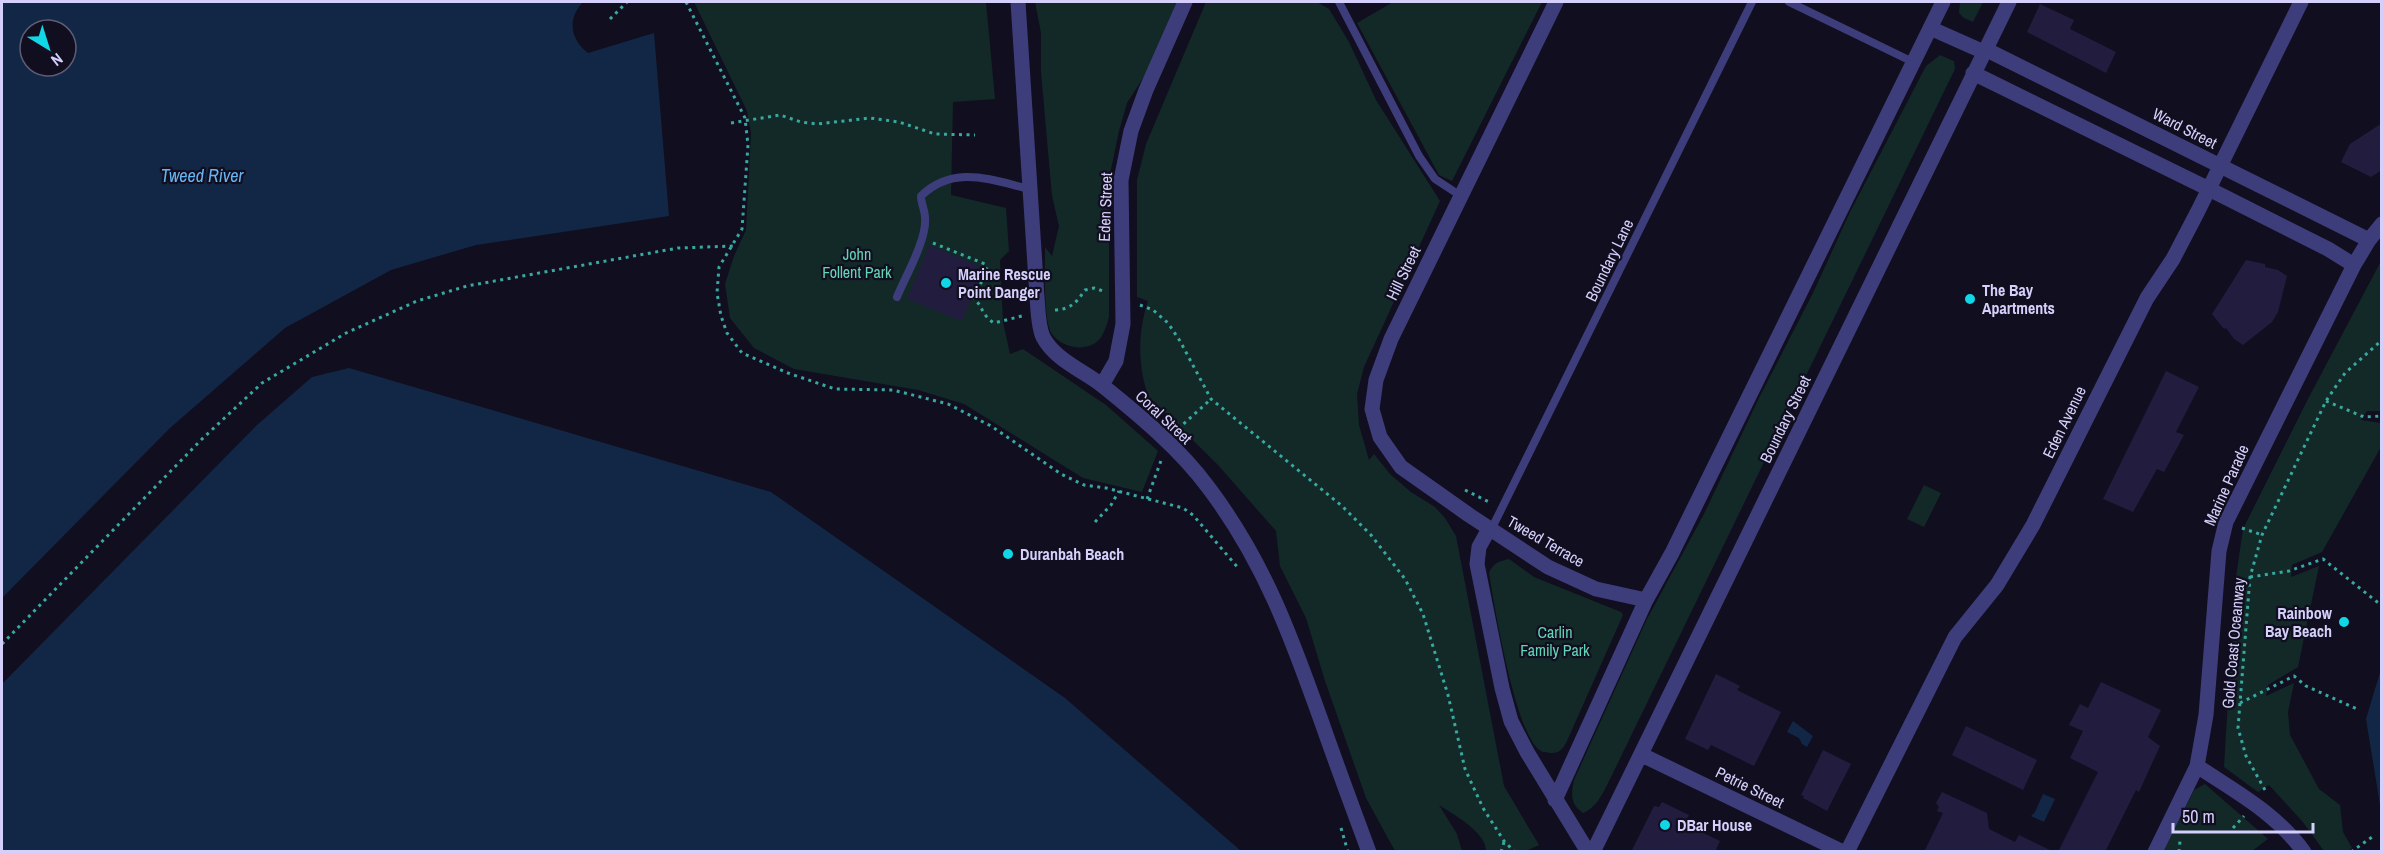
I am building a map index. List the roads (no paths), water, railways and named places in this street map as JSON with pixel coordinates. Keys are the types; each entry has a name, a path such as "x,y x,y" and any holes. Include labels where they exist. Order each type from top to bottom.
{"street":[{"name":"Coral Street","path":"1018,2 1030,189 1044,311 1042,336 1050,347 1067,362 1102,385 1168,443 1206,485 1238,530 1272,591 1298,655 1369,852"},
{"name":"Eden Street","path":"1102,385 1116,361 1123,324 1122,180 1131,131 1146,90 1185,2"},
{"name":"Hill Street","path":"1490,530 1401,467 1380,437 1372,409 1376,380 1391,339 1556,2"},
{"path":"1555,800 1646,600 1672,554 1943,2"},
{"name":"Boundary Street","path":"1593,852 2008,2"},
{"name":"Eden Avenue","path":"1845,852 1955,637 1997,585 2033,525 2147,298 2173,259 2209,189 2301,2"},
{"name":"Ward Street","path":"1930,27 1985,50 2186,153 2220,166 2248,184 2369,240"},
{"path":"1973,73 2209,189 2355,265"},
{"name":"Marine Parade","path":"2155,852 2197,766 2206,716 2219,551 2226,522 2355,265 2369,240 2382,224"},
{"name":"Tweed Terrace","path":"1588,852 1517,735 1505,702 1477,564 1479,547 1490,530 1563,575 1610,593 1646,600"},
{"name":"Petrie Street","path":"1642,755 1845,852"},
{"path":"2197,766 2257,804 2281,824 2304,852"}],"lane":[{"path":"1339,2 1419,156 1435,179 1461,196"},
{"name":"Boundary Lane","path":"1490,530 1503,508 1752,2"},
{"path":"1789,2 1913,62"},
{"path":"897,297 921,239 925,217 921,206 921,196 932,185 951,177 976,176 1030,189"}],"water":[{"name":"Tweed River","path":"2,2 583,2 574,15 573,29 577,42 588,53 654,33 669,216 476,245 391,270 285,328 170,428 2,598"},
{"path":"349,368 771,492 1065,698 1241,851 2,851 2,684 257,425 312,377"},
{"path":"2381,669 2381,811 2366,719"},
{"path":"1793,721 1813,736 1807,747 1799,738 1787,732"},
{"path":"2043,794 2055,799 2044,822 2031,816"}],"place":[{"name":"Marine Rescue Point Danger","path":"946,283"},
{"name":"The Bay Apartments","path":"1970,299"},
{"name":"Duranbah Beach","path":"1008,554"},
{"name":"Rainbow Bay Beach","path":"2344,622"},
{"name":"DBar House","path":"1665,825"}],"park label":[{"name":"John Follent Park","path":"857,263"},
{"name":"Carlin Family Park","path":"1555,641"}]}
